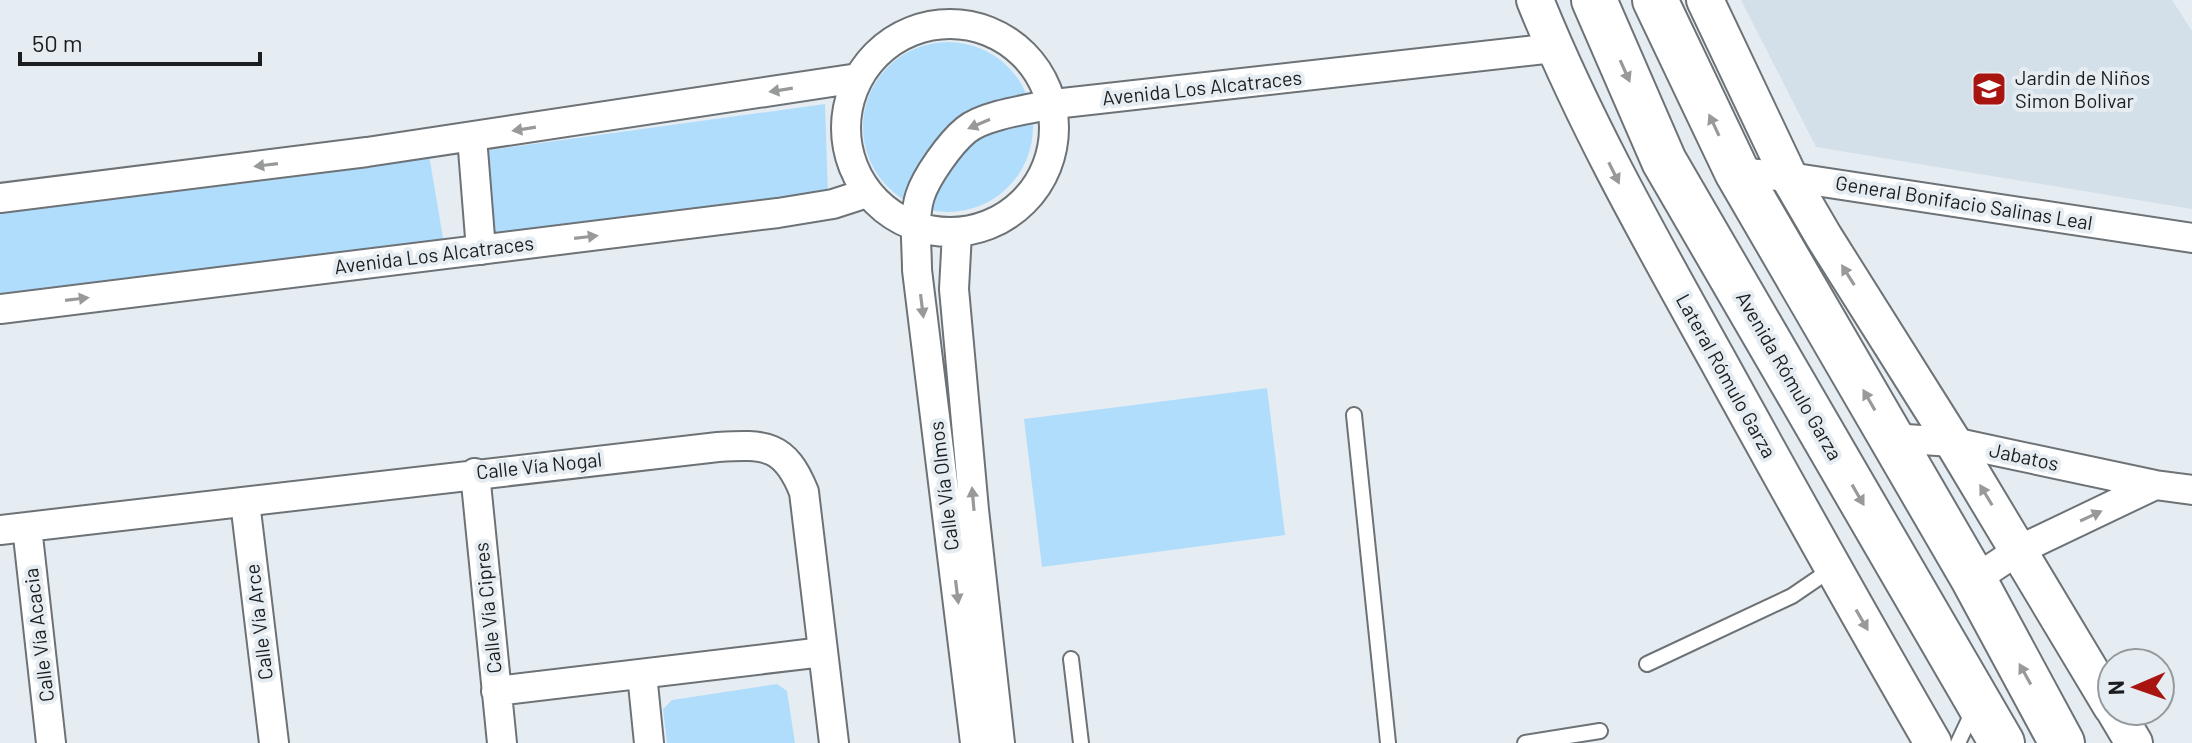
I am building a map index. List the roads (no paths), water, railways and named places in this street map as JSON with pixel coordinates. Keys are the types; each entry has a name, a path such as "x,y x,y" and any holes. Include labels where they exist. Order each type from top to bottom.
{"main road":[{"name":"Avenida Rómulo Garza","path":"1594,0 1664,161 2002,743"},
{"path":"1655,0 1737,172 1974,580 2062,743"}],"street":[{"name":"Lateral Rómulo Garza","path":"1535,0 1554,48 1618,182 1933,743"},
{"path":"1705,0 1789,177 2096,680"},
{"path":"942,23 968,25 993,32 1016,46 1033,65 1054,104 1054,142 1046,170 1031,194 1010,214 985,227 957,233 916,229 873,200 855,172 847,149 845,125 848,100 858,78 873,56 893,40 916,28 942,23"},
{"name":"Avenida Los Alcatraces","path":"916,229 920,196 939,162 967,129 1002,115 1054,104 1554,48"},
{"path":"0,198 472,137 858,78"},
{"path":"472,137 481,250"},
{"name":"General Bonifacio Salinas Leal","path":"1737,172 1789,177 2192,238"},
{"name":"Avenida Los Alcatraces","path":"0,309 778,213 833,204 867,193"},
{"name":"Calle Vía Olmos","path":"916,229 917,270 975,743"},
{"name":"Calle Vía Olmos","path":"957,233 954,289 1000,743"},
{"name":"Jabatos","path":"1890,438 1953,442 2192,490"},
{"name":"Calle Vía Nogal","path":"13,529 718,447 754,445 772,448 790,463 804,492 834,743"},
{"name":"Calle Vía Cipres","path":"475,473 502,743"},
{"path":"1974,580 2019,550 2155,485"},
{"name":"Calle Vía Arce","path":"245,502 274,743"},
{"name":"Calle Vía Acacia","path":"13,529 51,743"},
{"path":"496,691 823,652"},
{"path":"642,674 649,743"}],"lane":[{"path":"1354,415 1388,743"},
{"path":"1647,664 1792,596 1833,568"},
{"path":"1071,659 1081,743"},
{"path":"1958,743 1977,702"},
{"path":"1525,743 1600,731"}],"place":[{"name":"Jardin de Niños Simon Bolivar","path":"1989,89"}]}
